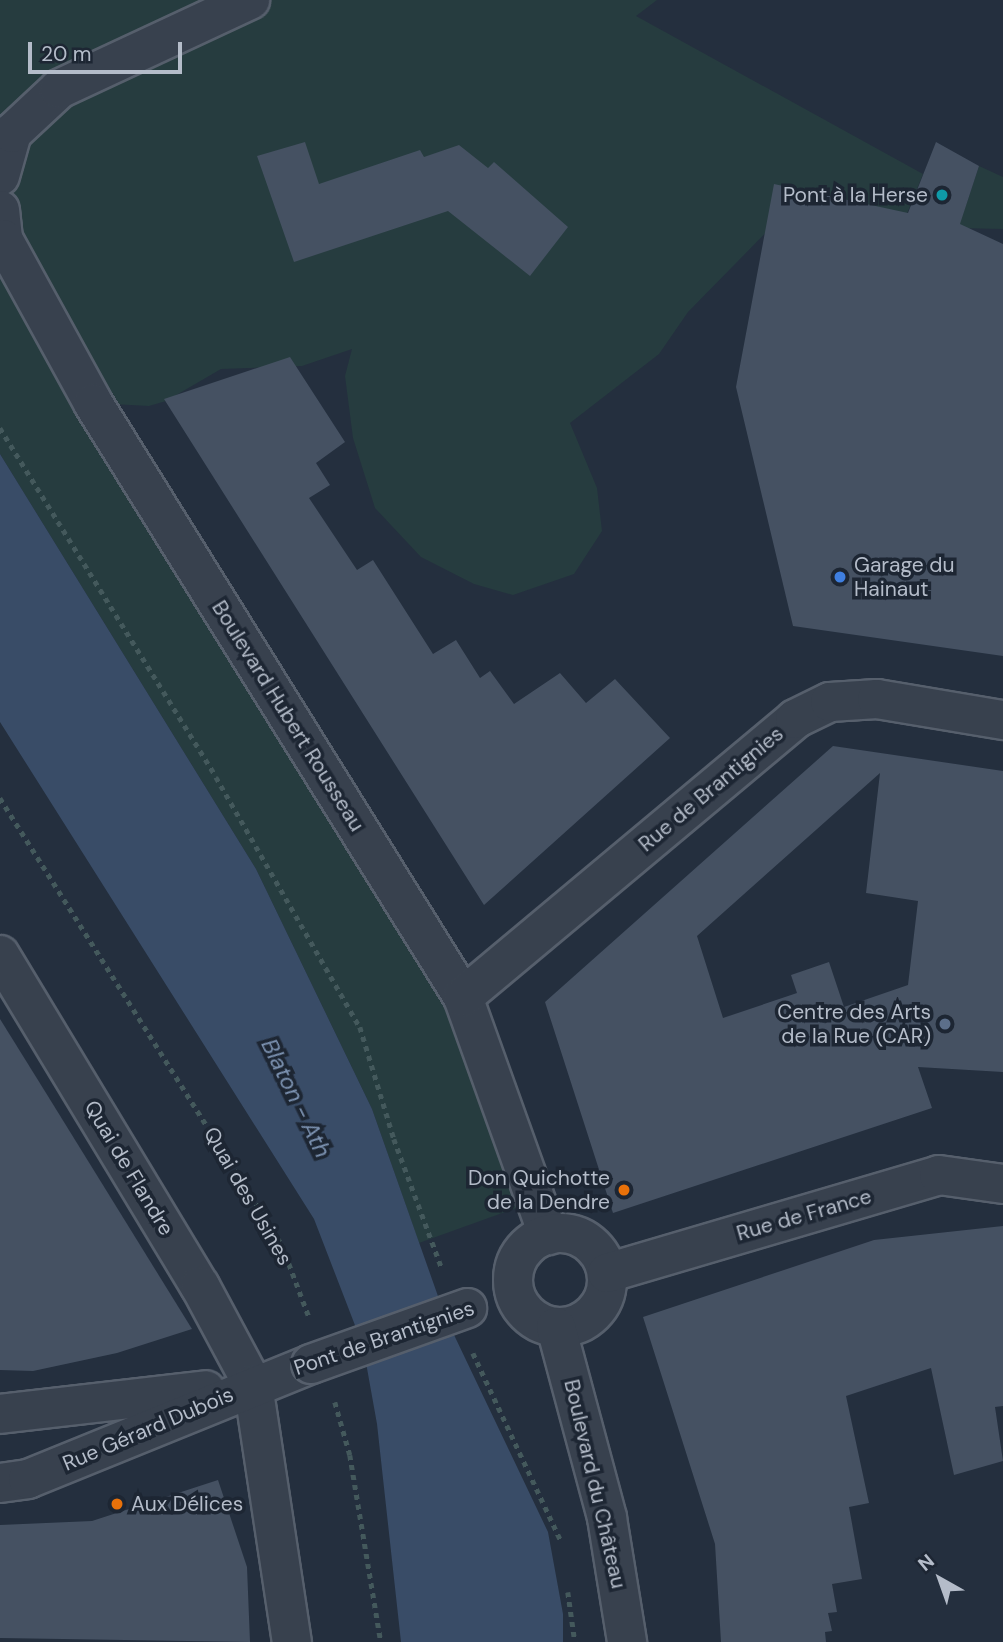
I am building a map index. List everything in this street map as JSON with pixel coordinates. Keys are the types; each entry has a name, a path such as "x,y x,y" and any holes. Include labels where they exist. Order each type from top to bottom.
{"street":[{"path":"0,176 12,134 59,89 250,0"},
{"name":"Boulevard Hubert Rousseau","path":"0,210 3,239 93,403 463,997 548,1235"},
{"name":"Rue de Brantignies","path":"463,997 795,719 830,702 877,699 1003,720"},
{"name":"Quai de Flandre","path":"0,955 200,1286 253,1385"},
{"name":"Rue de France","path":"607,1273 939,1175 1003,1184"},
{"path":"548,1235 579,1237 602,1258 607,1273 603,1300 595,1312 571,1326 556,1327 532,1318 515,1293 515,1267 522,1253 548,1235"},
{"name":"Pont de Brantignies","path":"253,1385 321,1376 457,1295 515,1293"},
{"name":"Boulevard du Château","path":"556,1327 607,1518 627,1642"},
{"path":"253,1385 292,1642"},
{"name":"Rue Gérard Dubois","path":"0,1414 253,1385"},
{"name":"Rue Gérard Dubois","path":"0,1483 29,1479 253,1385"}],"path":[{"path":"0,428 216,777 359,1027 394,1139 457,1295"},
{"name":"Quai des Usines","path":"0,798 282,1245 312,1325"},
{"path":"471,1346 563,1554"},
{"path":"321,1376 350,1455 381,1642"},
{"path":"567,1579 575,1642"}],"green space":[{"path":"0,0 657,0 636,16 923,174 906,216 789,209 688,312 659,354 570,423 597,488 602,531 574,574 513,595 474,584 421,557 375,508 353,438 345,376 352,349 302,366 221,369 166,401 149,406 94,403 463,997 536,1201 419,1243 372,1109 256,869 0,454"},
{"path":"979,166 1003,177 1003,229 958,228"}],"water":[{"name":"Blaton - Ath","path":"0,454 256,869 372,1109 445,1316 548,1532 563,1614 563,1642 401,1642 377,1424 363,1346 314,1219 0,722"}],"building":[{"path":"305,142 319,184 420,150 424,157 459,145 488,168 494,162 568,227 530,276 448,211 294,262 257,156"},
{"path":"936,142 979,166 960,224 1003,244 1003,656 793,626 736,387 774,184 908,213"},
{"path":"290,357 345,442 316,463 330,485 309,498 357,570 373,560 433,654 456,640 480,678 490,671 514,704 560,673 586,703 615,679 670,738 484,905 164,399"},
{"path":"833,746 1003,771 1003,1072 918,1067 932,1108 613,1213 545,1002","holes":["880,773 866,893 918,901 908,985 844,1007 829,962 791,975 797,993 723,1018 697,936"]},
{"path":"0,1019 192,1329 117,1353 33,1371 0,1370"},
{"path":"1003,1226 1003,1406 995,1407 1003,1461 954,1475 931,1368 846,1396 869,1503 849,1507 862,1579 832,1584 837,1612 828,1613 832,1631 825,1632 826,1642 721,1642 715,1544 643,1317 874,1240"},
{"path":"218,1480 247,1567 250,1642 0,1638 0,1525 92,1521"}],"place":[{"name":"Pont à la Herse","path":"942,195"},
{"name":"Garage du Hainaut","path":"840,577"},
{"name":"Centre des Arts de la Rue (CAR)","path":"945,1024"},
{"name":"Don Quichotte de la Dendre","path":"624,1190"},
{"name":"Aux Délices","path":"117,1504"}]}
